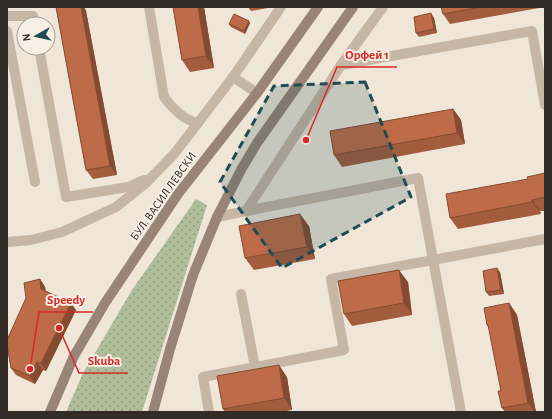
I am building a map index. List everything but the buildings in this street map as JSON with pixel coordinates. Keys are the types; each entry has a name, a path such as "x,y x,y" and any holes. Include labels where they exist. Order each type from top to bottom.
{"main road":[{"name":"БУЛ. ВАСИЛ ЛЕВСКИ","path":"50,412 74,356 105,303 178,194 257,92 318,7"},
{"path":"153,412 170,349 193,275 217,217 242,168 257,143 353,7"}],"street":[{"path":"149,7 164,97 180,114 191,122 198,123"},
{"path":"7,242 31,240 62,232 116,207 146,183 174,154 198,123 233,77 281,7"},
{"path":"246,211 341,65 382,7"},
{"path":"7,31 35,182"},
{"path":"341,65 532,31 545,105"},
{"path":"40,56 66,197 128,187 151,177"},
{"path":"233,77 257,92"},
{"path":"217,217 418,178 461,412"},
{"path":"208,412 203,377 344,350 332,279 545,239"},
{"path":"241,294 255,366"}],"highlighted area":[{"path":"365,82 411,197 282,268 220,182 274,86"}],"green space":[{"path":"196,199 207,205 142,412 66,412 83,373 132,290"}],"place":[{"name":"Орфей 1","path":"306,140"},
{"name":"Skuba","path":"59,328"},
{"name":"Speedy","path":"30,369"}]}
